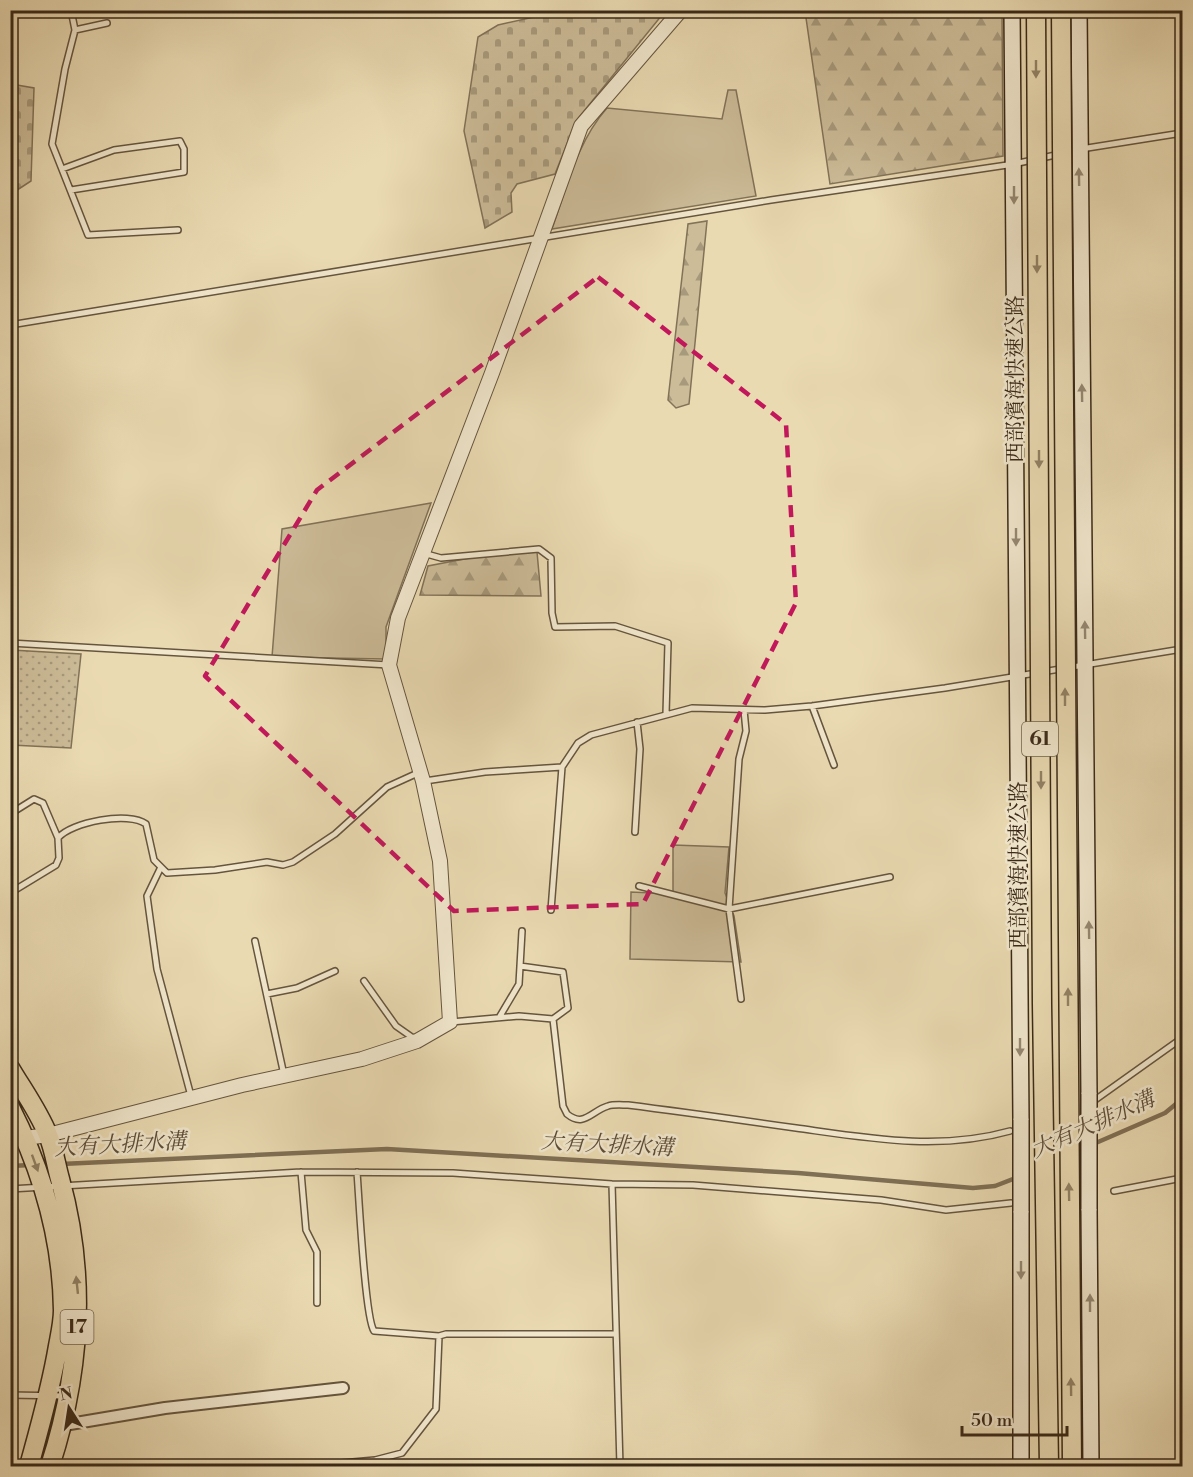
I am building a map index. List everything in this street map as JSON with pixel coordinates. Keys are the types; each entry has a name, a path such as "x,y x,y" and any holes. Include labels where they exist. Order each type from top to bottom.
{"main road":[{"path":"1012,10 1017,675 1015,1125 1021,1467"},
{"name":"西部濱海快速公路","path":"1036,10 1042,992 1049,1467"},
{"name":"61","path":"1060,10 1072,1467"},
{"path":"1080,10 1079,149 1092,1097 1089,1209 1091,1467"},
{"name":"17","path":"10,1068 48,1135 54,1229 63,1311 49,1396 28,1467"},
{"name":"17","path":"10,1107 18,1139 53,1187 70,1218 79,1299 76,1350 64,1425 50,1467"}],"street":[{"path":"18,1139 48,1135 192,1098 362,1059 417,1041 450,1022 440,861 422,776 389,665 398,618 421,553 492,373 581,126 681,10"},
{"path":"64,1425 165,1408 343,1388"}],"lane":[{"path":"71,10 75,30 65,69 52,144 88,235 178,230"},
{"path":"75,30 107,23"},
{"path":"10,325 771,200 1014,164 1079,149 1182,133"},
{"path":"62,169 114,150 180,141 184,149 184,172 70,190"},
{"path":"421,553 441,558 539,549 551,558 552,613 555,627 615,626 668,643 666,714"},
{"path":"10,643 389,665"},
{"path":"552,910 562,767 578,743 591,735 692,708 744,710 812,705 945,688 1182,649"},
{"path":"812,705 834,765"},
{"path":"741,999 729,909 739,759 746,731 744,710"},
{"path":"635,832 640,749 637,722"},
{"path":"58,838 68,829 122,817 140,819 150,832 154,860 167,873 214,870 267,862 283,865 293,862 335,834 387,787 422,776 562,767"},
{"path":"10,814 34,799 43,803 58,838 59,858 56,865 10,893"},
{"path":"160,868 147,896 156,969 192,1098"},
{"path":"639,886 729,909 890,878"},
{"path":"500,1016 519,984 522,932"},
{"path":"255,941 284,1076"},
{"path":"450,1022 500,1016 553,1020 568,1008 563,972 520,966"},
{"path":"267,994 297,988 335,971"},
{"path":"364,981 396,1026 417,1041"},
{"path":"553,1020 563,1106 567,1114 579,1120 587,1119 607,1106 628,1105 884,1140 935,1142 986,1137 1015,1125"},
{"path":"1092,1097 1182,1038"},
{"path":"10,1189 167,1178 301,1172 453,1173 612,1184 705,1186 881,1200 946,1210 1016,1207"},
{"path":"301,1172 306,1230 316,1252 317,1304"},
{"path":"357,1172 371,1326 374,1331 384,1334 438,1336 446,1334 616,1334"},
{"path":"1113,1191 1182,1178"},
{"path":"612,1184 620,1467"},
{"path":"308,1467 320,1463 375,1460 402,1453 436,1409 438,1336"},
{"path":"10,1395 68,1396"}],"highlighted area":[{"path":"598,277 786,424 796,603 643,904 454,911 205,676 317,490"}],"green space":[{"path":"805,11 1002,11 1003,156 830,184"},
{"path":"552,13 662,15 576,121 555,174 517,184 511,193 512,212 485,228 464,131 478,37 498,25"},
{"path":"11,84 34,88 31,181 11,194"},
{"path":"728,90 736,90 756,196 552,229 580,150 607,108 722,119"},
{"path":"707,221 689,404 676,408 668,400 688,224"},
{"path":"431,503 386,627 386,659 272,657 282,529"},
{"path":"516,549 537,552 541,596 420,595 428,566"},
{"path":"11,650 81,654 71,748 11,745"},
{"path":"673,845 729,847 725,893 734,916 741,962 630,959 631,892 673,894"}],"waterway":[{"name":"大有大排水溝","path":"1075,1152 1165,1113 1182,1099"},
{"name":"大有大排水溝","path":"61,1164 387,1149 798,1173 973,1188 995,1186 1018,1177"},
{"name":"大有大排水溝","path":"10,1166 31,1165"}]}
